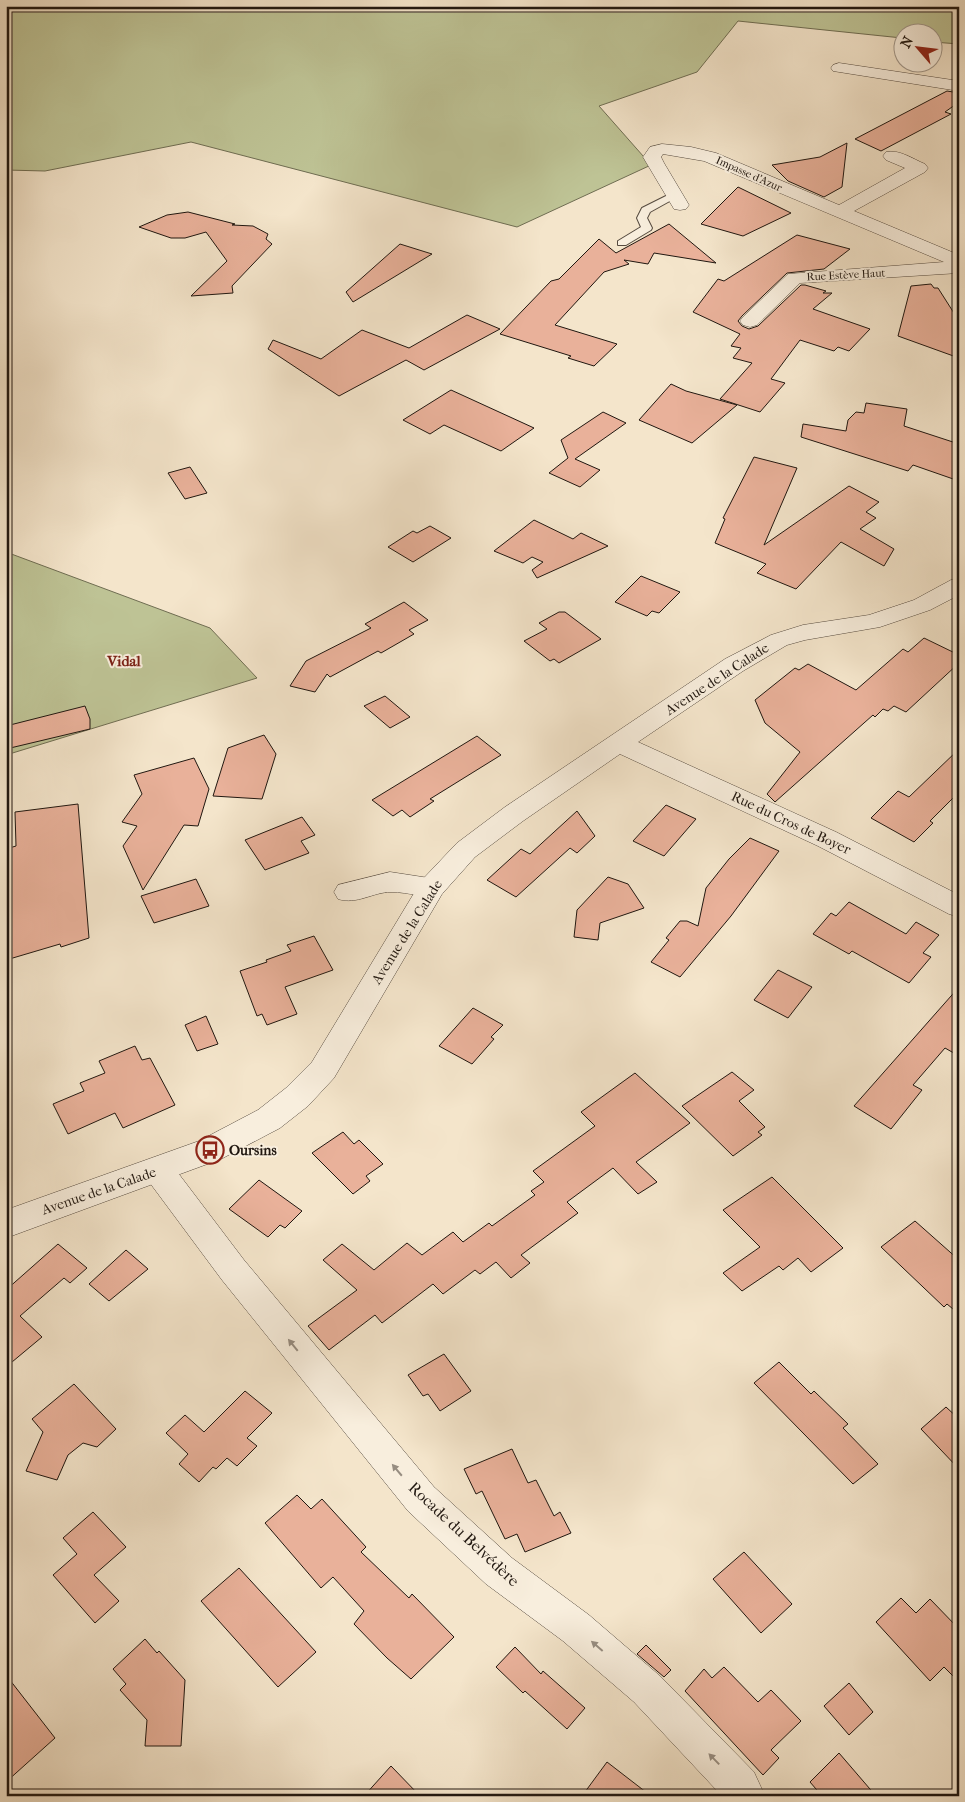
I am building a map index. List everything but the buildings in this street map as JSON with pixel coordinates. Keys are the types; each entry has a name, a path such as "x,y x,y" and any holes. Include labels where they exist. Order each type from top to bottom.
{"street":[{"path":"839,68 959,86"},
{"name":"Impasse d'Azur","path":"677,200 652,157 656,151 662,149 691,152 736,166 786,190 841,211 959,262"},
{"path":"841,211 919,168 892,156"},
{"name":"Rue Estève Haut","path":"750,321 795,278 959,267"},
{"name":"Avenue de la Calade","path":"6,1224 210,1150 241,1136 269,1119 297,1098 323,1070 432,887 466,850 514,814 734,665 763,648 803,633 872,622 922,605 959,585"},
{"name":"Rue du Cros de Boyer","path":"621,742 629,748 827,839 959,907"},
{"path":"348,892 390,882 432,887"},
{"name":"Rocade du Belvédère","path":"158,1170 233,1270 421,1499 499,1571 576,1628 647,1689 740,1786 745,1796"}],"lane":[{"path":"622,243 647,228 642,218 646,210 677,200"}],"green space":[{"path":"6,6 959,6 959,44 942,43 942,22 892,22 892,37 738,21 697,72 599,106 651,165 517,227 191,142 45,171 6,170"},
{"path":"6,552 210,628 257,678 6,755"}],"place":[{"name":"Oursins","path":"210,1150"}],"district":[{"name":"Vidal","path":"124,661"}]}
